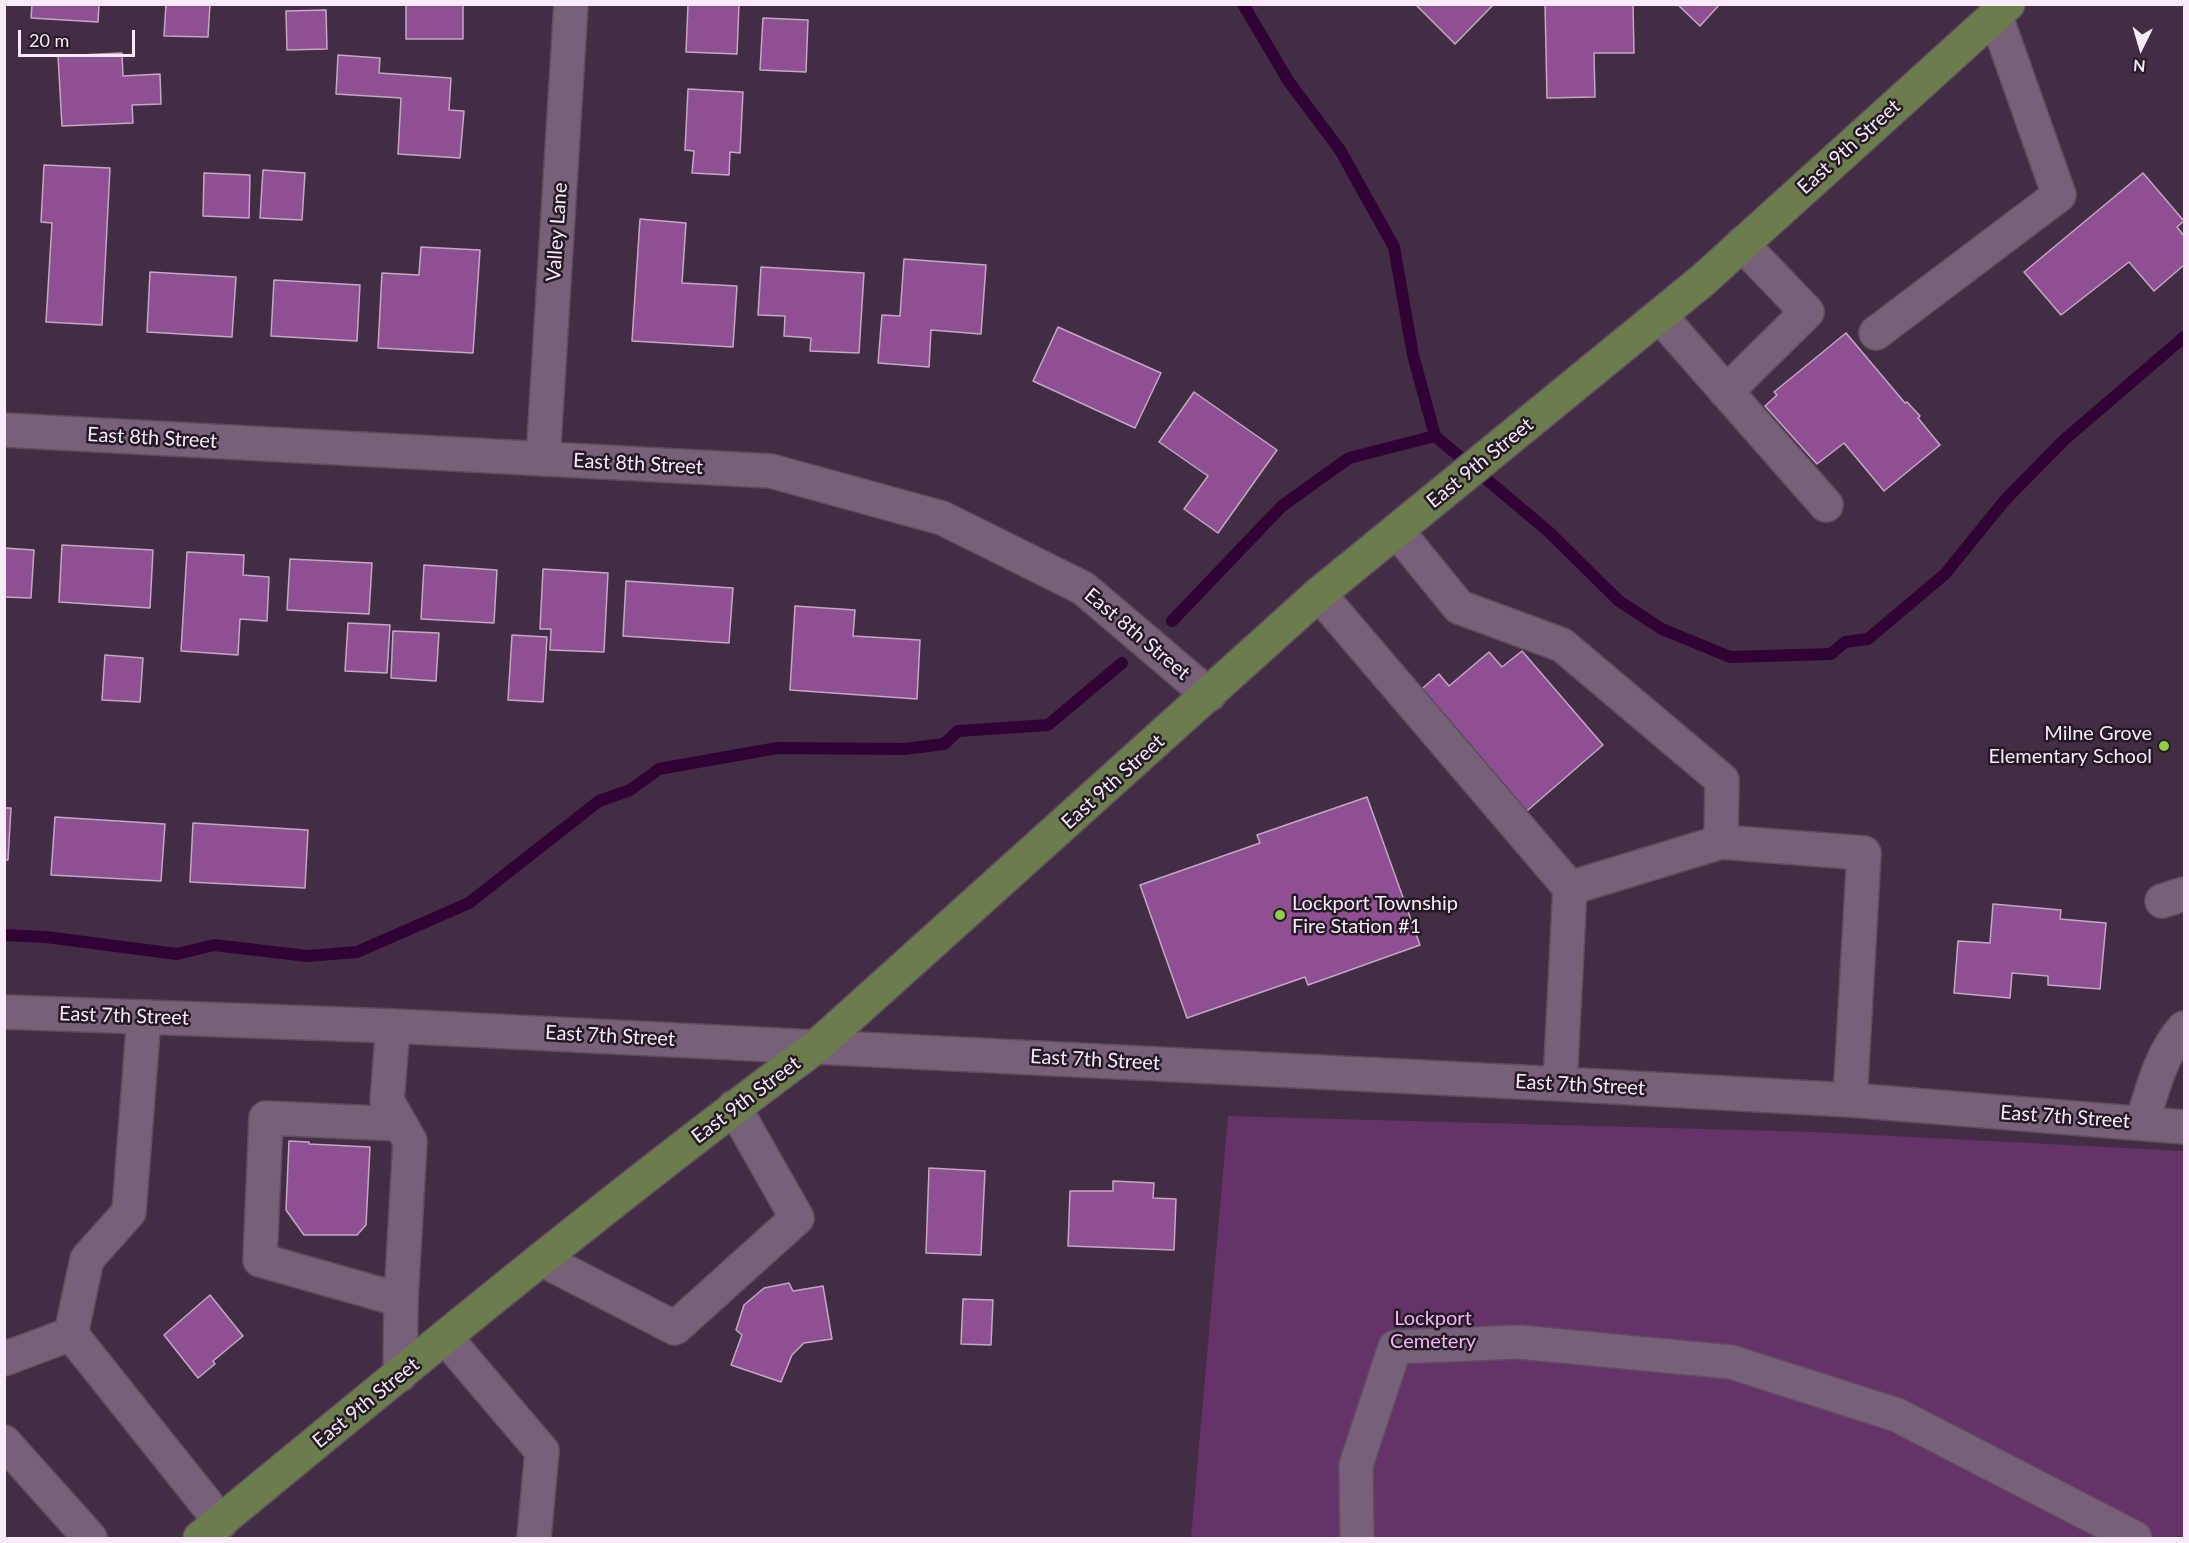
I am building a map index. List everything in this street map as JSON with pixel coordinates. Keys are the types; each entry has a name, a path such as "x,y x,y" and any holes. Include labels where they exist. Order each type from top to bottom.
{"main road":[{"name":"East 9th Street","path":"211,1530 541,1259 734,1107 817,1046 1319,594 1660,316 2002,9"}],"street":[{"name":"Valley Lane","path":"543,459 571,4"},
{"path":"1876,333 2059,195 2002,9"},
{"path":"1726,392 1808,312 1742,244"},
{"path":"1660,316 1826,505"},
{"name":"East 8th Street","path":"4,430 771,471 942,518 1083,588 1209,695"},
{"path":"1397,531 1459,607 1562,645 1722,780 1721,842"},
{"path":"1319,594 1570,888 1560,1084"},
{"path":"1570,888 1721,842 1864,852 1850,1100"},
{"name":"East 7th Street","path":"4,1012 393,1026 1560,1084 1850,1100 2184,1126"},
{"path":"144,1017 129,1212 87,1259 71,1334 211,1530"},
{"path":"393,1026 387,1101 410,1141 401,1300 400,1375"},
{"path":"2142,1123 2157,1076 2176,1036 2184,1028"},
{"path":"541,1259 675,1328 797,1218 734,1107"},
{"path":"400,1124 266,1118 260,1260 401,1300"},
{"path":"4,1359 71,1334"},
{"path":"445,1337 542,1451 534,1539"},
{"path":"1357,1539 1356,1464 1395,1347 1519,1342 1731,1362 1897,1416 2135,1539"},
{"path":"4,1442 90,1539"}],"green space":[{"name":"Lockport Cemetery","path":"1228,1116 1814,1132 2184,1151 2184,1538 1191,1538"}],"building":[{"path":"32,4 99,4 98,22 31,18"},
{"path":"166,4 210,4 208,37 164,36"},
{"path":"406,4 463,4 463,39 406,39"},
{"path":"688,4 739,4 737,54 686,52"},
{"path":"1415,4 1494,4 1455,44"},
{"path":"1545,4 1633,4 1634,53 1594,53 1595,97 1547,98"},
{"path":"1677,4 1720,4 1700,26"},
{"path":"326,10 327,49 287,50 286,11"},
{"path":"763,18 808,20 806,72 760,70"},
{"path":"122,53 123,76 160,74 161,104 132,105 133,123 62,126 58,56"},
{"path":"338,55 380,58 379,73 451,78 449,110 464,111 460,158 398,154 401,98 336,94"},
{"path":"688,89 743,92 740,153 730,152 729,175 692,173 694,151 685,150"},
{"path":"44,165 110,168 102,325 46,322 52,223 41,222"},
{"path":"263,170 305,173 302,220 260,218"},
{"path":"204,173 250,175 249,218 203,216"},
{"path":"2143,173 2184,221 2177,227 2184,236 2184,265 2154,291 2129,262 2061,315 2024,272"},
{"path":"640,219 686,223 682,283 737,286 733,347 632,341"},
{"path":"421,247 480,250 473,353 378,348 382,273 419,275"},
{"path":"904,259 986,265 981,334 931,330 929,367 878,363 882,315 900,316"},
{"path":"761,267 864,273 859,353 810,351 811,338 784,336 785,316 758,315"},
{"path":"150,272 236,277 232,337 147,332"},
{"path":"274,280 360,285 357,341 271,336"},
{"path":"1058,327 1161,373 1135,428 1033,381"},
{"path":"1846,333 1905,403 1907,402 1920,416 1918,418 1940,445 1884,491 1844,443 1817,464 1765,406 1777,395 1774,392"},
{"path":"1194,392 1277,450 1218,533 1184,509 1208,476 1159,442"},
{"path":"62,545 153,550 150,608 59,602"},
{"path":"4,548 34,550 31,598 4,597"},
{"path":"187,552 244,555 243,575 269,577 267,621 240,619 238,655 181,651"},
{"path":"290,559 372,563 369,614 287,610"},
{"path":"424,565 497,570 494,623 421,619"},
{"path":"543,569 608,573 604,652 550,650 551,629 540,629"},
{"path":"626,581 733,588 729,643 623,636"},
{"path":"795,606 855,610 853,636 920,640 917,699 790,690"},
{"path":"348,623 390,625 387,673 345,671"},
{"path":"393,631 439,633 436,681 391,678"},
{"path":"512,635 547,637 543,702 508,700"},
{"path":"1522,651 1603,745 1521,816 1416,694 1439,674 1449,686 1489,652 1502,667"},
{"path":"105,655 143,658 140,702 102,700"},
{"name":"Lockport Township Fire Station #1","path":"1367,797 1420,945 1308,985 1305,977 1187,1018 1140,885 1260,843 1257,835"},
{"path":"4,808 11,808 8,860 4,860"},
{"path":"55,817 165,824 161,881 51,875"},
{"path":"193,823 308,830 305,888 190,882"},
{"path":"1993,904 2061,910 2060,919 2106,923 2100,989 2048,985 2048,976 2012,973 2010,998 1954,993 1958,941 1990,943"},
{"path":"289,1141 370,1147 366,1225 357,1235 304,1235 286,1210"},
{"path":"929,1168 985,1171 981,1255 926,1253"},
{"path":"1113,1181 1154,1183 1153,1198 1176,1199 1174,1250 1068,1246 1070,1191 1113,1191"},
{"path":"789,1283 793,1291 823,1286 832,1339 804,1343 792,1355 781,1382 731,1365 742,1335 736,1330 744,1305 764,1288"},
{"path":"210,1295 243,1336 213,1361 215,1364 198,1378 164,1335"},
{"path":"963,1299 993,1300 991,1345 961,1344"}],"waterway":[{"path":"1243,4 1289,82 1340,150 1394,247 1413,355 1435,436 1549,532 1619,601 1662,629 1730,657 1831,654 1845,642 1868,639 1945,574 2005,500 2064,440 2184,337"},
{"path":"1172,621 1282,506 1349,458 1435,436"},
{"path":"4,935 46,937 177,954 214,945 307,956 357,952 469,903 599,801 630,790 659,769 777,748 904,749 944,744 958,731 1048,725 1122,663"}],"place":[{"name":"Milne Grove Elementary School","path":"2164,746"},
{"name":"Lockport Township Fire Station #1","path":"1280,915"}]}
